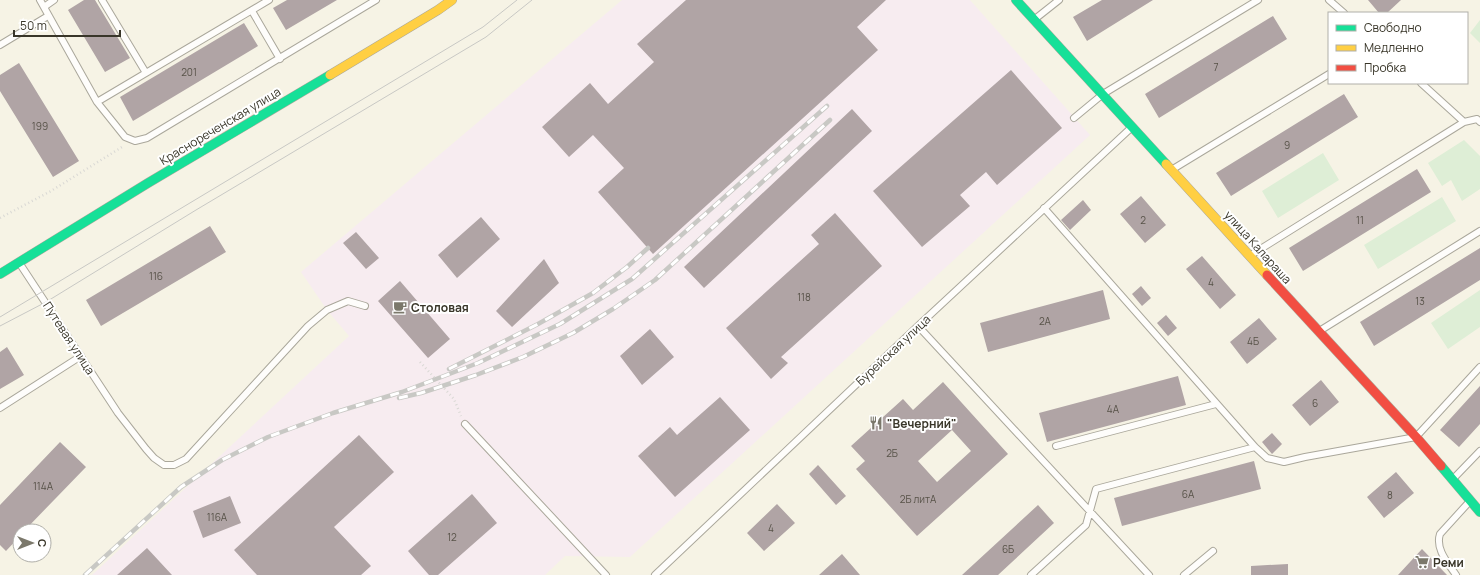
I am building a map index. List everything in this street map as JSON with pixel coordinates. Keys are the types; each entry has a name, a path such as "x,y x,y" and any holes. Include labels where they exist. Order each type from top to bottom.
{"street":[{"name":"Краснореченская улица","path":"0,274 148,183 438,10 452,0"},
{"name":"улица Калараша","path":"1016,0 1416,437 1480,512"}],"lane":[{"path":"40,0 97,102 125,136 135,141 147,138 376,0"},
{"path":"44,7 54,0"},
{"path":"102,0 146,72"},
{"path":"97,102 269,0"},
{"path":"1034,20 1059,0"},
{"path":"1074,118 1103,94 1258,0"},
{"path":"1329,0 1343,12"},
{"path":"252,11 280,59"},
{"path":"0,45 48,16"},
{"path":"1171,169 1328,75"},
{"path":"1422,84 1464,122"},
{"path":"1250,256 1464,122 1477,119 1480,122"},
{"name":"Бурейская улица","path":"655,575 918,326 1132,127"},
{"path":"1044,208 1216,404 1267,458 1284,462 1416,437 1480,367"},
{"path":"1319,331 1480,231"},
{"name":"Путевая улица","path":"19,263 118,413 154,458 164,465 174,465 186,459 308,326 327,310 348,301 365,306"},
{"path":"918,326 1149,575"},
{"path":"0,408 81,356"},
{"path":"1056,446 1216,404"},
{"path":"465,424 606,575"},
{"path":"1031,575 1086,525 1096,489 1255,447"},
{"path":"1452,481 1480,451"},
{"path":"1456,575 1441,552 1438,541 1440,534 1470,501"},
{"path":"1184,575 1213,551"}],"path":[{"path":"0,218 51,191 122,146"},
{"path":"420,362 454,399 465,424"}],"shaded area":[{"path":"622,0 970,0 1090,135 630,557 565,556 545,575 92,575 349,336 327,310 301,272"}],"green space":[{"path":"1480,20 1480,43 1470,33"},
{"path":"1464,140 1480,156 1480,189 1462,201 1451,180 1442,186 1428,163"},
{"path":"1323,153 1339,180 1278,218 1262,191"},
{"path":"1442,197 1456,221 1378,269 1364,245"},
{"path":"1480,290 1480,327 1448,349 1431,323"}],"building":[{"path":"84,0 95,0 130,58 105,72 68,10"},
{"path":"287,0 337,0 286,30 273,8"},
{"path":"686,0 886,0 857,27 878,50 653,254 598,192 624,168 593,135 569,157 542,127 590,83 608,104 654,62 637,44"},
{"path":"1102,0 1153,0 1087,41 1073,17"},
{"path":"1368,0 1401,0 1388,12 1378,12"},
{"path":"1273,16 1287,39 1159,118 1145,94"},
{"path":"244,23 258,46 133,121 120,97"},
{"path":"19,63 79,161 53,177 0,91 0,75"},
{"path":"1011,70 1062,128 997,185 986,172 960,195 970,206 922,247 873,191"},
{"path":"1344,94 1358,117 1231,196 1216,173"},
{"path":"852,109 872,131 704,288 684,267"},
{"path":"1417,169 1431,192 1303,271 1289,248"},
{"path":"1141,196 1166,225 1145,243 1120,214"},
{"path":"1083,200 1091,210 1070,230 1061,220"},
{"path":"835,213 882,266 781,357 788,363 771,379 726,328 819,244 811,235"},
{"path":"481,217 500,239 457,278 438,255"},
{"path":"210,226 226,252 101,326 86,300"},
{"path":"356,232 379,258 366,269 343,243"},
{"path":"1480,248 1480,280 1374,346 1360,322"},
{"path":"1202,256 1236,295 1220,309 1186,269"},
{"path":"544,259 559,283 512,327 496,311"},
{"path":"400,281 450,339 428,358 378,301"},
{"path":"1141,286 1151,298 1142,306 1132,294"},
{"path":"1103,290 1110,319 988,352 980,323"},
{"path":"1166,315 1177,328 1168,336 1157,323"},
{"path":"1259,318 1277,339 1247,364 1230,342"},
{"path":"650,329 674,357 642,385 620,356"},
{"path":"7,347 24,375 0,389 0,352"},
{"path":"1178,376 1186,405 1047,442 1039,413"},
{"path":"1321,380 1339,402 1310,426 1292,405"},
{"path":"943,382 1008,454 917,536 856,469 865,461 851,446 903,399 913,410","holes":["952,430 971,451 937,482 918,461"]},
{"path":"1480,386 1480,424 1459,447 1440,430"},
{"path":"720,397 750,430 675,497 638,456 670,427 677,435"},
{"path":"1272,433 1282,444 1272,454 1262,442"},
{"path":"359,435 394,472 334,527 371,566 361,575 257,575 234,550"},
{"path":"60,442 86,467 32,523 12,523 12,545 6,551 0,545 0,505"},
{"path":"1254,461 1261,489 1122,526 1114,498"},
{"path":"818,465 846,496 836,505 809,474"},
{"path":"1396,472 1414,493 1384,518 1367,497"},
{"path":"472,494 497,523 438,575 429,575 408,551"},
{"path":"230,496 241,523 203,538 193,511"},
{"path":"777,504 795,523 764,551 747,533"},
{"path":"1038,505 1054,523 998,575 962,575"},
{"path":"147,548 172,575 117,575"},
{"name":"Реми","path":"1422,549 1447,575 1398,575"},
{"path":"842,554 860,575 819,575"},
{"path":"1288,564 1288,575 1251,575 1251,566"}],"tram line":[{"path":"0,317 483,27 517,0"},
{"path":"0,326 46,302 196,210 486,37 532,0"}],"railway":[{"path":"85,575 181,487 222,460 268,437 333,413 402,392 478,363 560,324 632,279 827,106"},
{"path":"399,398 421,393 476,375 523,357 573,333 613,309 655,280 830,120"},
{"path":"449,369 538,324 593,293 627,267 648,248"}],"traffic: fast":[{"path":"1016,0 1166,164"},
{"path":"0,274 148,183 330,75"},
{"path":"1441,466 1480,512"}],"traffic: slow":[{"path":"330,75 452,0"},
{"path":"1166,164 1267,275"}],"traffic: jam":[{"path":"1267,275 1441,466"}],"place":[{"name":"Столовая","path":"400,307"},
{"name":"\"Вечерний\"","path":"876,423"},
{"name":"Реми","path":"1422,562"}]}
